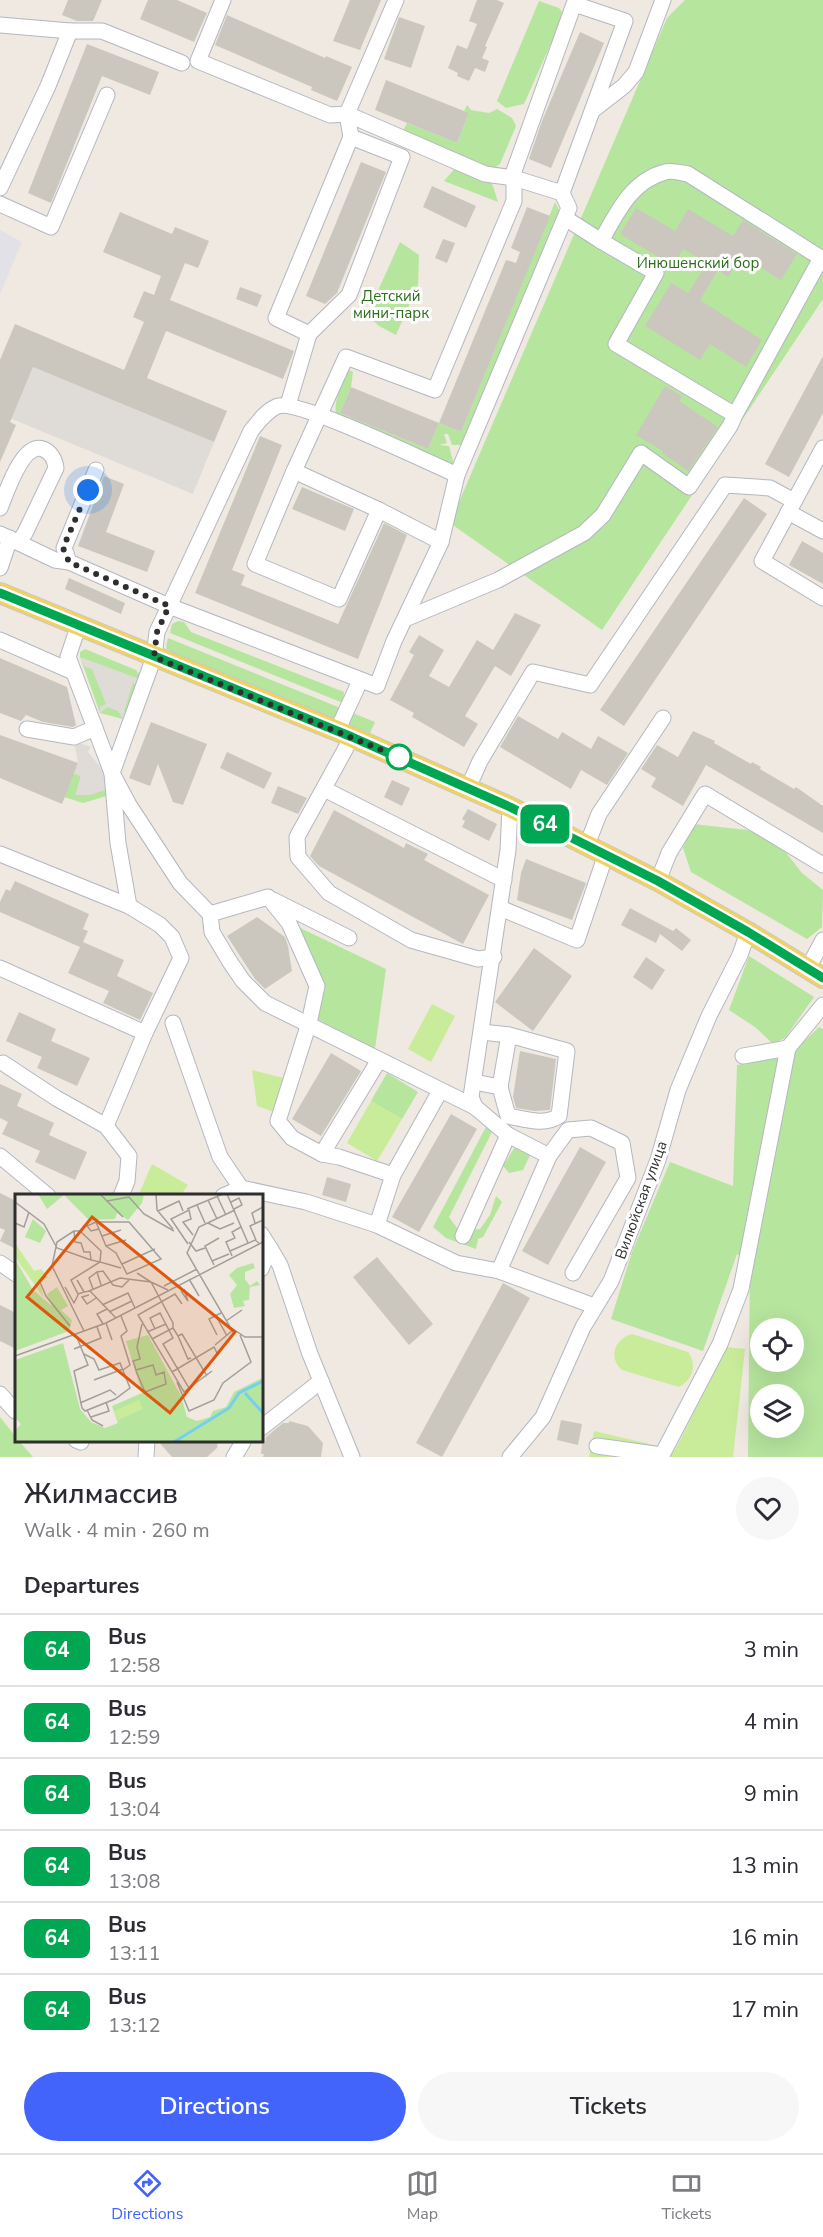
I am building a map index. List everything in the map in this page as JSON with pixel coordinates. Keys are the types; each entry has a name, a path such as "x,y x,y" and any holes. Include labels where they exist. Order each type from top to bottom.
{"main road":[{"path":"0,593 344,734 510,807 658,881 815,973"}],"street":[{"path":"223,0 198,61 330,115 347,114 484,174 514,177 562,193"},
{"path":"309,334 276,318 351,137 347,114 396,0"},
{"path":"593,110 624,86 636,72 663,0"},
{"path":"9,538 55,560 69,562 169,606 377,686 394,641 441,542 458,475 569,208 562,193 625,21 569,2 514,171 514,201 435,390 345,357 255,564 339,598 379,510"},
{"path":"0,25 70,31 102,31 182,63"},
{"path":"0,188 48,86 70,31"},
{"path":"0,204 51,227 107,96"},
{"path":"288,405 309,334 349,295 402,158 351,137"},
{"path":"405,619 498,580 584,533 603,515 641,453 689,487 735,415 821,258 688,174 666,171 636,188 626,197 601,241"},
{"path":"565,218 656,273 616,344 735,415"},
{"path":"129,906 118,843 112,773 154,657 157,632 251,431 264,416 278,406 288,405 319,415 458,475"},
{"path":"823,447 762,561 823,598"},
{"path":"0,508 26,453 42,448 55,461 56,468 25,533 9,538"},
{"path":"69,562 63,548 96,470"},
{"path":"294,471 379,510 441,542"},
{"path":"468,788 480,761 533,672 590,685 725,485 770,488 823,531"},
{"path":"0,568 9,538"},
{"path":"79,624 68,657 112,773 129,805 180,883 210,914 212,932 243,981 265,1003 475,1107 508,1135 549,1156"},
{"path":"0,640 73,672"},
{"path":"360,681 324,789 297,837 298,857 330,893 411,940 478,959 494,957"},
{"path":"587,845 599,814 663,718"},
{"path":"27,729 74,737 95,728"},
{"path":"324,789 504,880"},
{"path":"658,881 669,853 705,794 823,865"},
{"path":"475,1107 471,1097 494,957 508,850 510,807"},
{"path":"0,854 129,906 160,925 172,937 181,958 145,1033 106,1126"},
{"path":"500,908 577,940 606,854"},
{"path":"210,914 268,897 349,938"},
{"path":"268,897 289,923 317,986 309,1023 278,1121 292,1138 322,1154 339,1157 393,1175"},
{"name":"Вилюйская улица","path":"510,1457 543,1417 583,1327 611,1281 658,1160 678,1090 709,1016 740,955 748,932"},
{"path":"815,973 823,940"},
{"path":"0,968 145,1033"},
{"path":"597,1446 662,1455 720,1344 741,1289 788,1048 823,1005"},
{"path":"173,1023 220,1157 241,1192"},
{"path":"482,1032 509,1035 567,1051 559,1116 551,1121 507,1116 500,1087 509,1035"},
{"path":"744,1056 788,1048"},
{"path":"322,1154 379,1060"},
{"path":"3,1063 56,1098 106,1126 129,1156 122,1194"},
{"path":"474,1082 500,1087"},
{"path":"377,1225 393,1175 440,1091"},
{"path":"498,1271 549,1156 568,1130 591,1128 622,1143 628,1178 573,1273"},
{"path":"463,1236 508,1135"},
{"path":"0,1156 46,1194"},
{"path":"262,1195 306,1202 377,1225 456,1263 498,1271 594,1306"},
{"path":"262,1236 280,1265 321,1381 352,1457"},
{"path":"262,1267 270,1248"},
{"path":"0,1263 15,1273"},
{"path":"262,1427 321,1381"},
{"path":"0,1394 15,1410"},
{"path":"146,1457 147,1442"},
{"path":"234,1457 243,1442"}],"shaded area":[{"path":"0,230 22,242 0,294"},
{"path":"33,367 214,442 193,494 0,414 0,398 17,405"},
{"path":"80,657 142,680 139,686 133,683 124,711 128,716 123,719 118,711 107,707 100,713 100,707 106,704 92,669 85,667"},
{"path":"74,741 91,747 88,752 106,774 108,789 90,795 76,795 81,776 74,773 78,763"}],"green space":[{"name":"Инюшенский бор","path":"685,0 823,0 823,299 602,630 450,523 667,18"},
{"path":"539,1 559,8 562,12 560,23 524,104 506,108 497,101"},
{"path":"467,105 471,110 489,113 497,109 512,118 516,126 500,164 491,170 403,131 407,123 457,143 469,113 464,111"},
{"path":"457,166 489,179 498,202 444,181"},
{"path":"555,202 563,218 468,445 452,445 448,434 444,434 447,443 439,445 449,446 454,465 451,468 337,418 338,393 349,370 353,372 351,387 340,413 428,449 439,423 461,432"},
{"name":"Детский мини-парк","path":"400,242 419,255 418,285 396,335 379,326 367,315"},
{"path":"178,621 184,622 191,632 344,692 343,703 170,633 172,624"},
{"path":"168,638 375,722 370,733 173,655 168,652 166,646"},
{"path":"85,649 136,670 141,677 128,716 123,719 100,713 80,657 80,652"},
{"path":"73,773 81,776 76,794 108,789 110,795 83,803 64,797"},
{"path":"693,824 747,830 767,838 784,850 802,873 823,890 822,927 807,939 691,872 683,848"},
{"path":"294,925 386,969 375,1049 315,1018 322,985"},
{"path":"749,956 814,997 785,1038 773,1044 755,1027 729,1010"},
{"path":"432,1004 455,1016 431,1062 408,1049"},
{"path":"819,1027 823,1029 823,1457 748,1457 750,1262 737,1254 703,1351 611,1319 632,1252 670,1162 733,1186 737,1065 789,1056"},
{"path":"252,1070 291,1080 280,1114 257,1106"},
{"path":"387,1073 418,1092 402,1119 371,1101"},
{"path":"371,1101 402,1119 377,1161 347,1143"},
{"path":"486,1127 492,1132 449,1217 463,1236 466,1230 480,1229 490,1215 496,1196 502,1202 483,1237 478,1239 476,1249 446,1238 433,1227"},
{"path":"515,1147 532,1151 523,1170 509,1173 503,1166"},
{"path":"152,1164 188,1185 181,1194 139,1194"},
{"path":"632,1334 688,1352 693,1367 684,1384 679,1387 622,1370 615,1360 615,1349 621,1340"},
{"path":"727,1347 745,1349 733,1457 589,1457 594,1431 675,1450"},
{"path":"0,1417 15,1436 15,1442 20,1442 33,1457 0,1457"}],"building":[{"path":"68,0 102,0 93,21 77,21 62,15"},
{"path":"148,0 177,0 207,13 194,42 140,19"},
{"path":"350,0 381,0 360,50 333,41"},
{"path":"477,0 497,0 504,3 485,46 487,47 482,58 489,61 485,72 475,68 469,81 457,76 458,73 448,68 457,45 467,49 477,24 469,21"},
{"path":"227,15 325,58 326,56 352,67 337,101 311,90 312,87 215,45"},
{"path":"399,17 425,26 411,68 384,59"},
{"path":"580,32 604,43 551,168 529,159 542,121"},
{"path":"87,44 159,72 150,95 102,76 51,203 28,193"},
{"path":"386,80 469,113 457,143 375,110"},
{"path":"361,162 386,172 337,293 325,304 306,296"},
{"path":"432,186 476,206 466,228 423,207"},
{"path":"527,207 550,216 461,432 439,423 506,260 516,263 520,252 511,248"},
{"path":"636,208 675,231 688,209 733,236 743,220 797,254 781,280 741,256 728,277 718,270 700,300 762,340 746,367 710,344 700,360 645,326 671,283 688,293 707,263 683,249 673,266 620,234"},
{"path":"120,212 172,234 175,227 209,241 198,268 185,263 170,300 294,351 283,379 166,331 147,378 227,411 214,442 33,367 10,422 16,425 0,462 0,360 15,324 124,370 144,322 133,317 144,291 154,295 161,276 103,252"},
{"path":"443,239 455,243 447,263 435,258"},
{"path":"240,287 262,295 257,307 236,299"},
{"path":"823,356 823,413 789,477 765,464"},
{"path":"665,386 682,396 679,401 718,427 688,471 662,453 663,451 636,435"},
{"path":"351,387 439,423 428,449 340,413"},
{"path":"260,436 282,445 232,570 245,575 241,585 338,624 384,523 407,535 358,659 195,593"},
{"path":"104,476 124,484 106,532 155,551 147,572 78,546"},
{"path":"302,487 354,509 345,531 292,509"},
{"path":"744,498 767,514 624,726 600,710"},
{"path":"802,541 823,553 823,584 789,565"},
{"path":"69,578 125,603 121,614 65,589"},
{"path":"515,613 541,625 511,676 495,666 465,716 478,724 464,747 412,717 414,713 390,700 414,655 409,652 419,635 444,650 429,676 449,687 477,640 493,650"},
{"path":"0,658 67,687 76,725 73,727 43,722 26,715 21,721 0,713"},
{"path":"518,716 558,739 562,732 591,749 598,736 628,753 607,785 581,770 571,789 500,747"},
{"path":"151,722 207,744 183,805 173,802 158,764 150,786 129,778"},
{"path":"693,731 715,741 714,743 751,764 752,762 761,767 760,769 794,789 796,787 823,806 823,833 706,765 683,806 651,787 656,778 641,769 657,745 678,757"},
{"path":"0,735 78,763 62,804 0,778"},
{"path":"227,752 272,773 264,789 220,768"},
{"path":"392,780 410,788 402,806 384,797"},
{"path":"278,786 307,798 298,814 271,803"},
{"path":"468,809 497,824 489,841 462,827 465,821 462,819"},
{"path":"334,810 404,848 406,843 428,854 424,860 489,895 463,944 319,866 310,856"},
{"path":"526,859 586,883 572,920 517,900 521,873"},
{"path":"15,881 89,914 83,929 88,931 83,942 124,960 117,976 153,993 140,1020 103,1003 109,991 68,973 80,947 0,912 0,902 6,889 10,891"},
{"path":"630,908 673,931 676,928 691,940 682,951 660,934 656,943 621,925"},
{"path":"257,917 285,937 292,971 265,989 255,979 227,936"},
{"path":"534,948 572,976 533,1031 495,1002"},
{"path":"646,957 665,970 652,990 633,977"},
{"path":"19,1012 56,1029 51,1041 90,1058 77,1086 37,1068 42,1057 6,1041"},
{"path":"520,1051 556,1059 550,1110 535,1111 516,1108 513,1097"},
{"path":"331,1053 361,1071 321,1136 292,1119"},
{"path":"0,1084 22,1094 17,1106 54,1123 49,1135 87,1152 75,1180 35,1162 40,1151 2,1134 8,1122 0,1118"},
{"path":"451,1114 477,1129 419,1232 392,1217"},
{"path":"580,1147 606,1162 548,1265 522,1251"},
{"path":"327,1177 351,1184 346,1202 322,1195"},
{"path":"0,1193 15,1200 15,1248 0,1241 5,1230 0,1228"},
{"path":"377,1257 433,1324 409,1345 353,1277"},
{"path":"503,1283 530,1298 442,1457 416,1443"},
{"path":"0,1305 15,1312 15,1348 0,1341"},
{"path":"561,1420 582,1424 578,1445 557,1440"},
{"path":"289,1421 308,1426 323,1443 321,1457 263,1457 262,1444 265,1444 266,1437"},
{"path":"159,1442 218,1442 217,1448 207,1457 172,1457"}],"bus line":[{"name":"64","path":"0,593 352,737 510,807 658,881 823,978"}],"route":[{"path":"88,490 63,548 69,562 169,606 157,632 154,657 399,757"}]}
